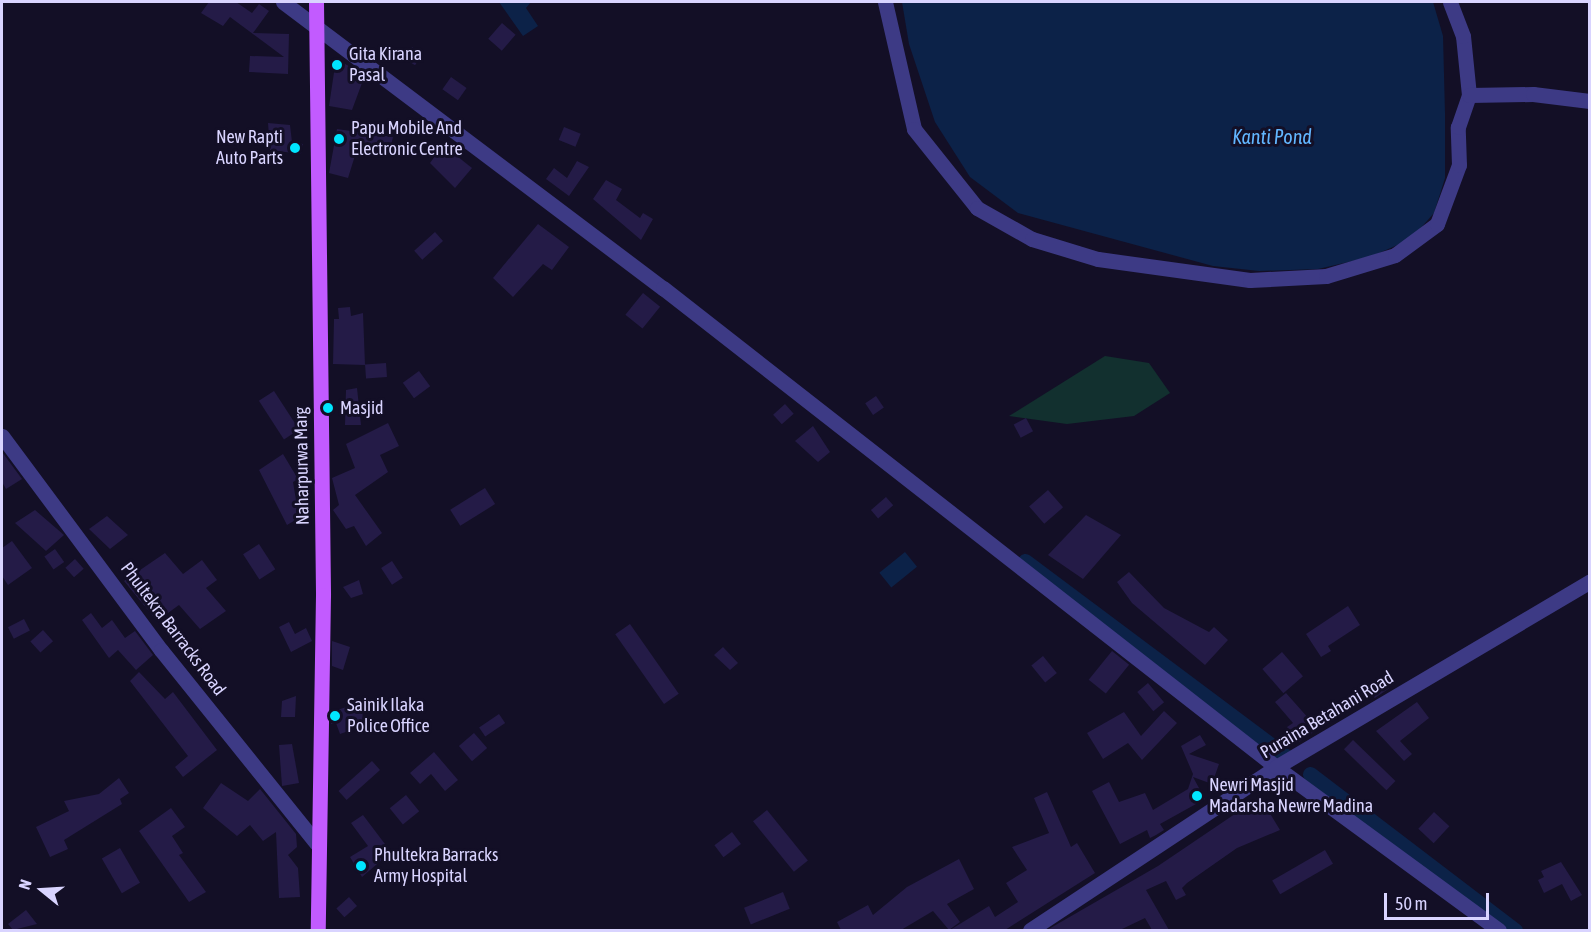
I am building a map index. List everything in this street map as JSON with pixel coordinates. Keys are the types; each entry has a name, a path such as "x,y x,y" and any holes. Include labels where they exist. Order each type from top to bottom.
{"main road":[{"name":"Naharpurwa Marg","path":"316,2 324,595 316,843 318,930"}],"street":[{"path":"283,2 663,288 1276,767 1499,930"},
{"path":"885,2 914,129 977,208 1032,239 1098,259 1250,280 1326,276 1395,255 1437,224 1459,165 1458,127 1469,95 1462,36 1450,2"},
{"path":"1469,95 1533,94 1590,100"},
{"name":"Phultekra Barracks Road","path":"2,436 161,650 316,843"},
{"name":"Puraina Betahani Road","path":"1030,930 1276,767 1590,581"}],"green space":[{"path":"1105,356 1149,363 1170,393 1134,416 1067,424 1009,416"}],"water":[{"path":"499,2 531,2 526,8 538,26 523,36"},
{"name":"Kanti Pond","path":"902,2 1433,2 1443,36 1445,114 1445,178 1434,213 1411,239 1370,257 1318,269 1259,271 1213,266 1018,213 970,177 935,122 909,44"},
{"path":"905,552 917,567 891,588 879,573"}],"building":[{"path":"209,2 236,2 252,13 259,4 269,11 253,33 289,34 288,74 249,72 250,56 284,57 230,17 223,26 201,13"},
{"path":"502,23 516,35 502,51 488,39"},
{"path":"412,47 422,53 415,65 405,59"},
{"path":"336,59 356,70 353,80 362,83 352,110 329,106"},
{"path":"451,77 467,88 458,100 442,89"},
{"path":"268,123 290,125 292,142 303,144 301,154 270,150"},
{"path":"564,127 581,134 575,147 559,140"},
{"path":"337,129 393,137 389,154 358,146 348,178 329,173"},
{"path":"443,145 472,168 455,188 430,163"},
{"path":"577,161 589,167 569,196 546,179 554,168 567,178"},
{"path":"606,180 622,189 616,200 640,218 643,213 653,219 641,240 593,199"},
{"path":"538,224 569,247 552,270 543,264 513,297 493,278"},
{"path":"435,232 443,241 422,260 414,251"},
{"path":"643,293 660,307 642,329 625,315"},
{"path":"350,307 351,316 363,313 365,365 333,364 334,319 339,319 338,308"},
{"path":"386,363 387,377 366,378 365,364"},
{"path":"419,371 430,386 414,398 403,383"},
{"path":"357,388 361,425 345,425 346,390"},
{"path":"274,391 299,430 284,439 259,401"},
{"path":"876,396 884,408 873,415 865,403"},
{"path":"785,404 794,414 782,424 773,415"},
{"path":"1026,418 1033,431 1021,438 1014,425"},
{"path":"388,423 399,446 380,455 388,472 355,495 382,533 366,546 354,526 346,529 333,510 339,505 332,478 355,468 346,444"},
{"path":"813,426 830,452 818,462 795,441"},
{"path":"2,452 22,479 6,489 2,482"},
{"path":"283,454 298,479 293,482 299,518 287,525 259,470"},
{"path":"485,488 495,504 460,526 450,510"},
{"path":"1048,490 1063,507 1044,524 1029,506"},
{"path":"886,497 893,505 878,518 871,510"},
{"path":"35,510 64,535 46,551 15,523"},
{"path":"1086,515 1121,535 1083,579 1048,555"},
{"path":"107,516 128,535 110,549 89,529"},
{"path":"12,541 32,568 8,585 2,576 2,548"},
{"path":"259,544 275,569 259,580 243,554"},
{"path":"55,549 64,562 54,570 44,556"},
{"path":"165,553 183,574 202,560 217,580 206,588 226,611 200,629 179,605 157,621 124,581"},
{"path":"75,559 84,569 74,577 65,568"},
{"path":"392,561 403,578 392,585 381,568"},
{"path":"1129,572 1164,608 1209,632 1214,627 1228,640 1205,665 1132,603 1117,582"},
{"path":"359,580 363,594 351,598 343,587"},
{"path":"1348,606 1360,625 1328,646 1331,651 1321,657 1306,634"},
{"path":"91,613 102,628 112,620 125,638 135,631 153,655 136,670 118,650 109,658 82,620"},
{"path":"24,619 30,631 14,639 8,627"},
{"path":"289,622 295,634 306,628 312,641 291,652 279,627"},
{"path":"630,624 679,694 664,704 615,634"},
{"path":"43,630 53,641 40,653 30,641"},
{"path":"332,641 350,647 343,670 332,666"},
{"path":"723,647 738,663 730,670 714,655"},
{"path":"1112,651 1129,665 1106,694 1089,680"},
{"path":"1282,652 1303,676 1283,693 1262,669"},
{"path":"1043,656 1057,673 1045,683 1031,665"},
{"path":"139,672 165,699 173,692 217,750 183,777 175,767 188,756 130,681"},
{"path":"1381,677 1389,689 1375,698 1367,687"},
{"path":"1148,683 1164,702 1153,711 1137,692"},
{"path":"1286,693 1318,729 1299,742 1287,727 1293,723 1275,702"},
{"path":"296,696 295,717 281,717 282,701"},
{"path":"362,702 363,726 340,734 336,723 331,724 331,712"},
{"path":"1417,702 1429,718 1400,741 1412,754 1404,761 1376,731"},
{"path":"1164,711 1177,723 1142,760 1128,743 1103,759 1087,733 1124,712 1141,736"},
{"path":"499,714 505,723 485,737 479,727"},
{"path":"474,733 487,748 472,761 459,746"},
{"path":"1200,735 1206,745 1189,754 1219,764 1212,784 1193,777 1205,799 1160,824 1164,830 1156,835 1150,838 1147,830 1120,844 1092,791 1109,782 1119,802 1145,793 1153,810 1188,789 1193,774 1181,746"},
{"path":"1353,740 1395,781 1386,790 1344,749"},
{"path":"292,744 299,783 282,786 279,745"},
{"path":"434,752 458,780 445,791 431,774 420,784 410,773"},
{"path":"372,761 380,770 347,800 339,791"},
{"path":"119,778 129,793 120,799 122,804 64,840 68,849 50,857 36,827 69,811 64,801 99,794"},
{"path":"221,783 248,801 260,789 296,834 297,847 288,855 298,868 300,897 279,898 276,832 263,841 250,825 237,836 203,808"},
{"path":"1047,792 1071,847 1077,843 1095,873 1005,930 950,930 989,906 995,917 1018,902 1006,883 1027,870 1012,847 1049,833 1034,798"},
{"path":"406,795 419,811 403,825 390,808"},
{"path":"1260,797 1280,830 1237,848 1187,883 1182,888 1186,895 1176,900 1166,881 1146,890 1169,930 1152,930 1145,918 1120,930 1047,930 1158,866"},
{"path":"171,808 185,827 172,836 183,853 179,855 206,892 189,902 139,831"},
{"path":"767,810 808,861 794,872 753,821"},
{"path":"1434,812 1449,826 1434,843 1418,829"},
{"path":"363,815 391,852 362,877 350,857 368,846 351,823"},
{"path":"732,832 741,844 723,857 714,845"},
{"path":"120,848 140,883 122,893 102,858"},
{"path":"1325,850 1333,864 1280,894 1272,881"},
{"path":"959,859 974,889 947,904 960,922 949,930 933,911 901,930 841,930 837,922 868,905 873,915 907,887"},
{"path":"1561,862 1582,895 1571,901 1562,884 1544,893 1538,880 1544,877 1541,871"},
{"path":"783,892 790,909 751,924 744,908"},
{"path":"349,897 357,906 344,917 336,908"},
{"path":"26,910 37,924 13,930 8,924"}],"waterway":[{"path":"1025,561 1287,757"},
{"path":"1310,774 1515,930"}],"place":[{"name":"Gita Kirana Pasal","path":"337,65"},
{"name":"Papu Mobile And Electronic Centre","path":"339,139"},
{"name":"New Rapti Auto Parts","path":"295,148"},
{"name":"Masjid","path":"328,408"},
{"name":"Sainik Ilaka Police Office","path":"335,716"},
{"name":"Newri Masjid Madarsha Newre Madina","path":"1197,796"},
{"name":"Phultekra Barracks Army Hospital","path":"361,866"}]}
